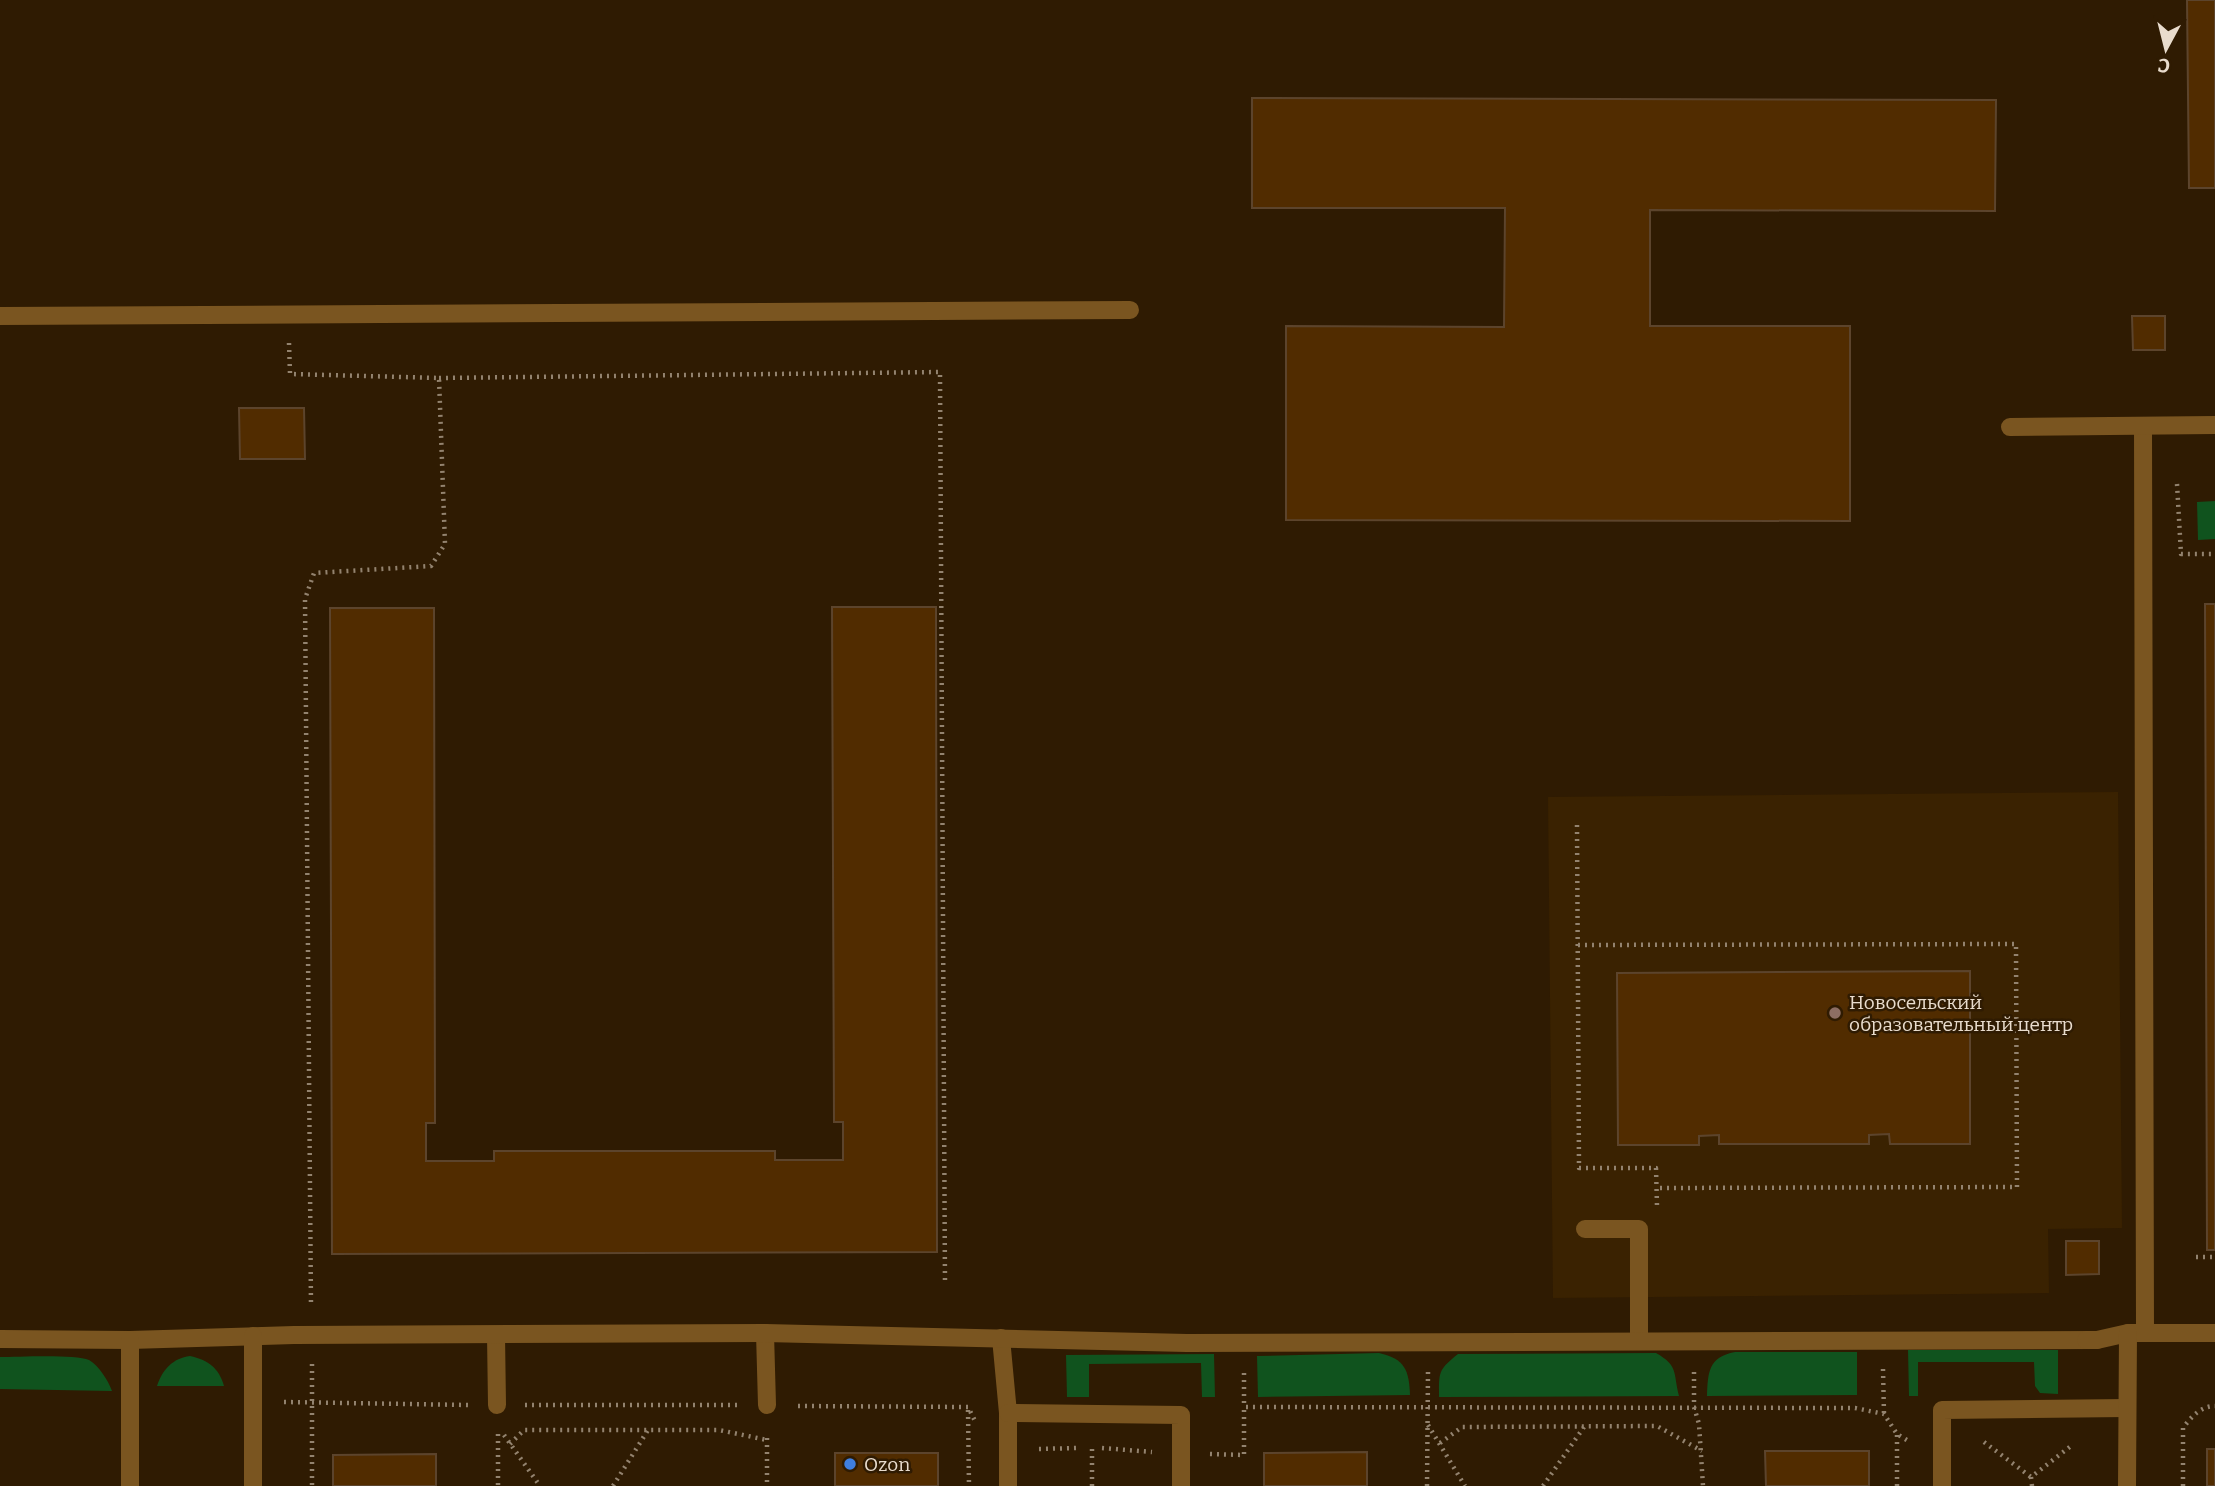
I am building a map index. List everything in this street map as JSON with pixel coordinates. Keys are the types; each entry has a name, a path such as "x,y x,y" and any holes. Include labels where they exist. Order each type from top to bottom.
{"lane":[{"path":"0,316 1130,310"},
{"path":"2010,427 2215,425"},
{"path":"2127,1486 2127,1408 2137,1333 2143,426"},
{"path":"1585,1229 1639,1229 1639,1341"},
{"path":"0,1339 130,1340 312,1335 765,1332 1161,1342 2097,1340 2137,1333 2215,1333"},
{"path":"765,1332 767,1405"},
{"path":"496,1335 497,1405"},
{"path":"253,1336 253,1486"},
{"path":"1001,1338 1007,1413 1008,1486"},
{"path":"130,1340 130,1486"},
{"path":"1942,1486 1942,1410 2127,1408"},
{"path":"1007,1413 1181,1415 1181,1486"}],"path":[{"path":"290,374 439,377 940,372 945,1284"},
{"path":"311,1314 305,599 314,573 431,566 444,544 439,377"},
{"path":"2177,483 2180,554 2215,554"},
{"path":"1577,825 1579,1168 1657,1168 1657,1215"},
{"path":"1578,945 2016,944 2017,1187 1657,1188"},
{"path":"2196,1257 2215,1257"},
{"path":"312,1335 312,1486"},
{"path":"1694,1340 1694,1407 1699,1423 1703,1486"},
{"path":"1882,1340 1884,1414 1897,1434 1897,1486"},
{"path":"1427,1486 1428,1341"},
{"path":"273,1402 968,1407"},
{"path":"2183,1486 2183,1427 2194,1415 2208,1406 2215,1406"},
{"path":"968,1407 979,1428"},
{"path":"968,1407 969,1486"},
{"path":"1200,1454 1244,1455 1244,1407 1855,1408 1884,1414"},
{"path":"1428,1424 1465,1486"},
{"path":"498,1486 498,1426 540,1486"},
{"path":"1440,1443 1462,1427 1657,1426 1702,1451"},
{"path":"1543,1486 1584,1427"},
{"path":"510,1444 524,1430 719,1430 767,1440"},
{"path":"613,1486 648,1430"},
{"path":"767,1433 767,1486"},
{"path":"1984,1441 2031,1476 2032,1486"},
{"path":"2031,1476 2071,1446"},
{"path":"1038,1449 1092,1447 1160,1453"},
{"path":"1092,1447 1092,1486"}],"shaded area":[{"name":"Новосельский образовательный центр","path":"2118,792 2122,1228 2048,1229 2049,1293 1553,1298 1548,797"}],"green space":[{"path":"2215,501 2215,539 2198,540 2197,502"},
{"path":"1908,1350 2058,1350 2058,1394 2040,1393 2035,1386 2034,1362 1918,1362 1918,1396 1909,1396"},
{"path":"1735,1352 1857,1352 1857,1395 1707,1396 1711,1367 1719,1358"},
{"path":"1379,1353 1395,1359 1404,1367 1410,1395 1258,1397 1257,1356"},
{"path":"1656,1353 1672,1366 1679,1396 1439,1397 1441,1372 1458,1354"},
{"path":"1214,1354 1215,1397 1202,1397 1201,1363 1089,1364 1089,1397 1067,1397 1066,1355"},
{"path":"60,1356 89,1360 103,1374 112,1391 0,1389 0,1357"},
{"path":"190,1356 212,1366 224,1386 157,1386 169,1366 178,1359"}],"building":[{"path":"2187,0 2215,0 2215,188 2189,188"},
{"path":"1252,98 1996,100 1995,211 1650,210 1650,326 1850,326 1850,521 1286,520 1286,326 1504,327 1505,208 1252,208"},
{"path":"2132,316 2165,316 2165,350 2133,350"},
{"path":"239,408 304,408 305,459 240,459"},
{"path":"2205,604 2215,604 2215,1250 2207,1250"},
{"path":"832,607 936,607 937,1252 332,1254 330,608 434,608 435,1123 426,1123 426,1161 494,1161 494,1151 775,1151 775,1160 843,1160 843,1122 834,1122"},
{"path":"1970,971 1970,1144 1890,1144 1889,1134 1869,1135 1869,1144 1719,1144 1719,1135 1699,1136 1699,1145 1618,1145 1617,973"},
{"path":"2066,1241 2099,1241 2099,1274 2066,1275"},
{"path":"2207,1449 2215,1449 2215,1486 2207,1486"},
{"path":"1765,1451 1869,1451 1869,1486 1766,1486"},
{"path":"1367,1452 1367,1486 1264,1486 1264,1453"},
{"path":"835,1453 938,1453 938,1486 835,1486"},
{"path":"436,1454 436,1486 333,1486 333,1455"}],"place":[{"name":"Новосельский образовательный центр","path":"1835,1013"},
{"name":"Ozon","path":"850,1464"}]}
